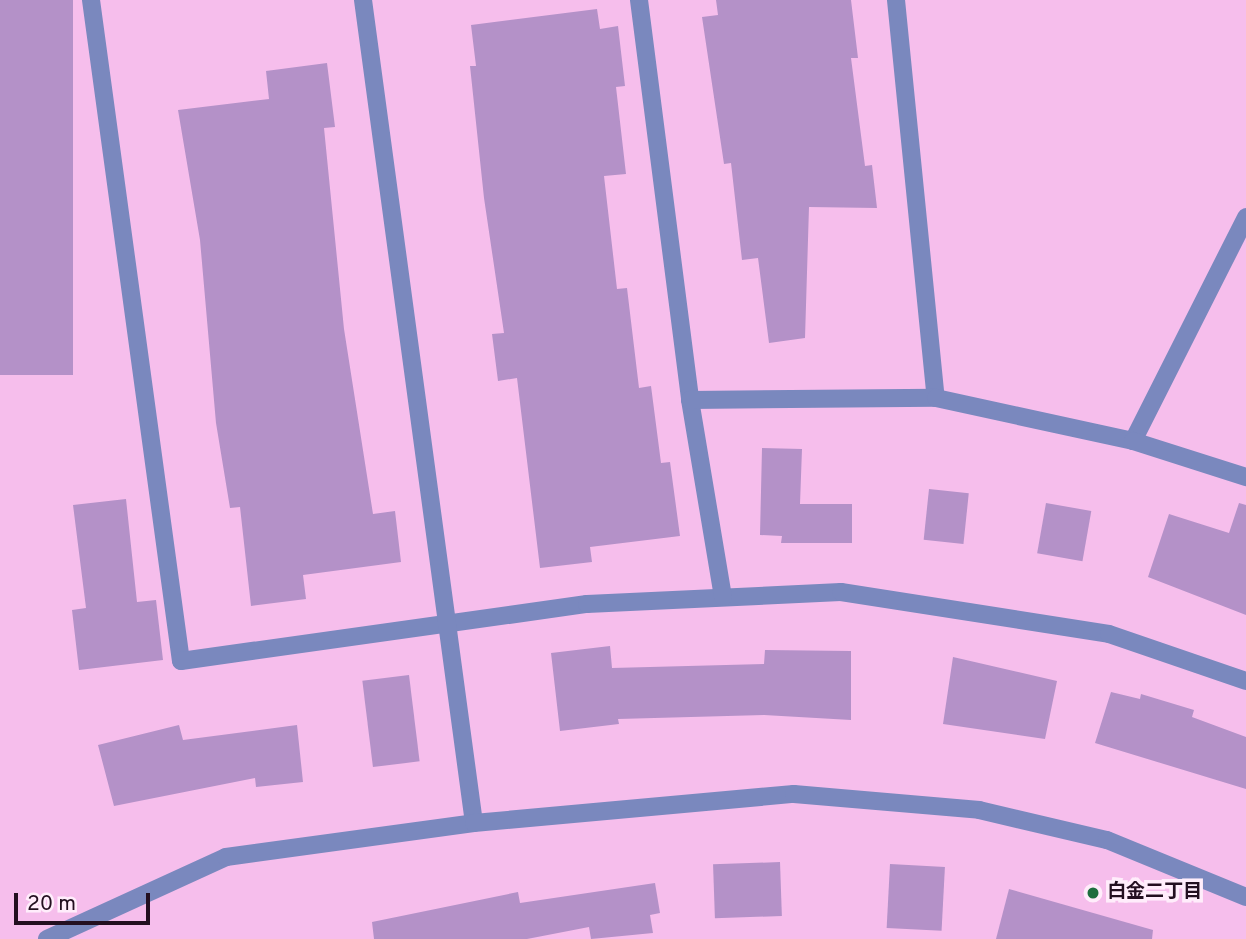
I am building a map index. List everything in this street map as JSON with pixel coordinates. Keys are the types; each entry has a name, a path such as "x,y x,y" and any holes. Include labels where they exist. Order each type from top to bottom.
{"street":[{"path":"91,0 181,661 587,604 841,592 1108,634 1246,681"},
{"path":"363,0 474,823"},
{"path":"639,0 690,400 723,597"},
{"path":"896,0 936,398"},
{"path":"1133,441 1246,217"},
{"path":"690,400 936,398 1133,441 1246,477"},
{"path":"47,939 226,857 474,823 794,794 979,810 1107,841 1246,897"}],"building":[{"path":"0,0 73,0 73,375 0,375"},
{"path":"716,0 851,0 858,58 851,58 865,166 872,165 877,208 809,207 805,338 769,343 758,258 742,260 731,163 724,164 702,17 718,15"},
{"path":"597,9 600,29 618,26 625,86 616,87 626,174 604,176 617,289 627,288 639,388 651,386 661,463 670,462 680,536 590,547 592,562 540,568 517,378 498,381 492,334 504,333 484,198 470,66 476,66 471,25"},
{"path":"327,63 335,127 324,128 344,329 373,514 395,511 401,562 303,575 306,599 251,606 240,507 230,508 216,423 200,240 178,110 269,99 266,71"},
{"path":"762,448 802,449 800,504 852,504 852,543 781,543 782,536 760,535"},
{"path":"929,489 969,493 963,544 924,540"},
{"path":"126,499 137,602 156,600 163,660 79,670 72,610 86,608 73,505"},
{"path":"1046,503 1091,511 1082,561 1037,553"},
{"path":"1239,503 1246,505 1246,615 1148,577 1169,514 1229,533"},
{"path":"610,646 612,668 764,664 765,650 851,651 851,720 764,715 618,719 619,724 560,731 551,653"},
{"path":"953,657 1057,681 1045,739 943,724"},
{"path":"409,675 420,761 373,767 362,681"},
{"path":"1111,692 1140,699 1141,694 1194,710 1192,717 1246,737 1246,789 1095,743"},
{"path":"179,725 183,740 297,725 303,782 256,787 255,778 114,806 98,745"},
{"path":"780,862 782,916 715,918 713,864"},
{"path":"890,864 945,867 942,931 887,928"},
{"path":"655,883 660,913 650,915 653,933 591,939 589,927 527,939 374,939 372,922 518,892 520,903"},
{"path":"1009,889 1153,930 1152,939 996,939"}],"place":[{"name":"白金二丁目","path":"1093,893"}]}
